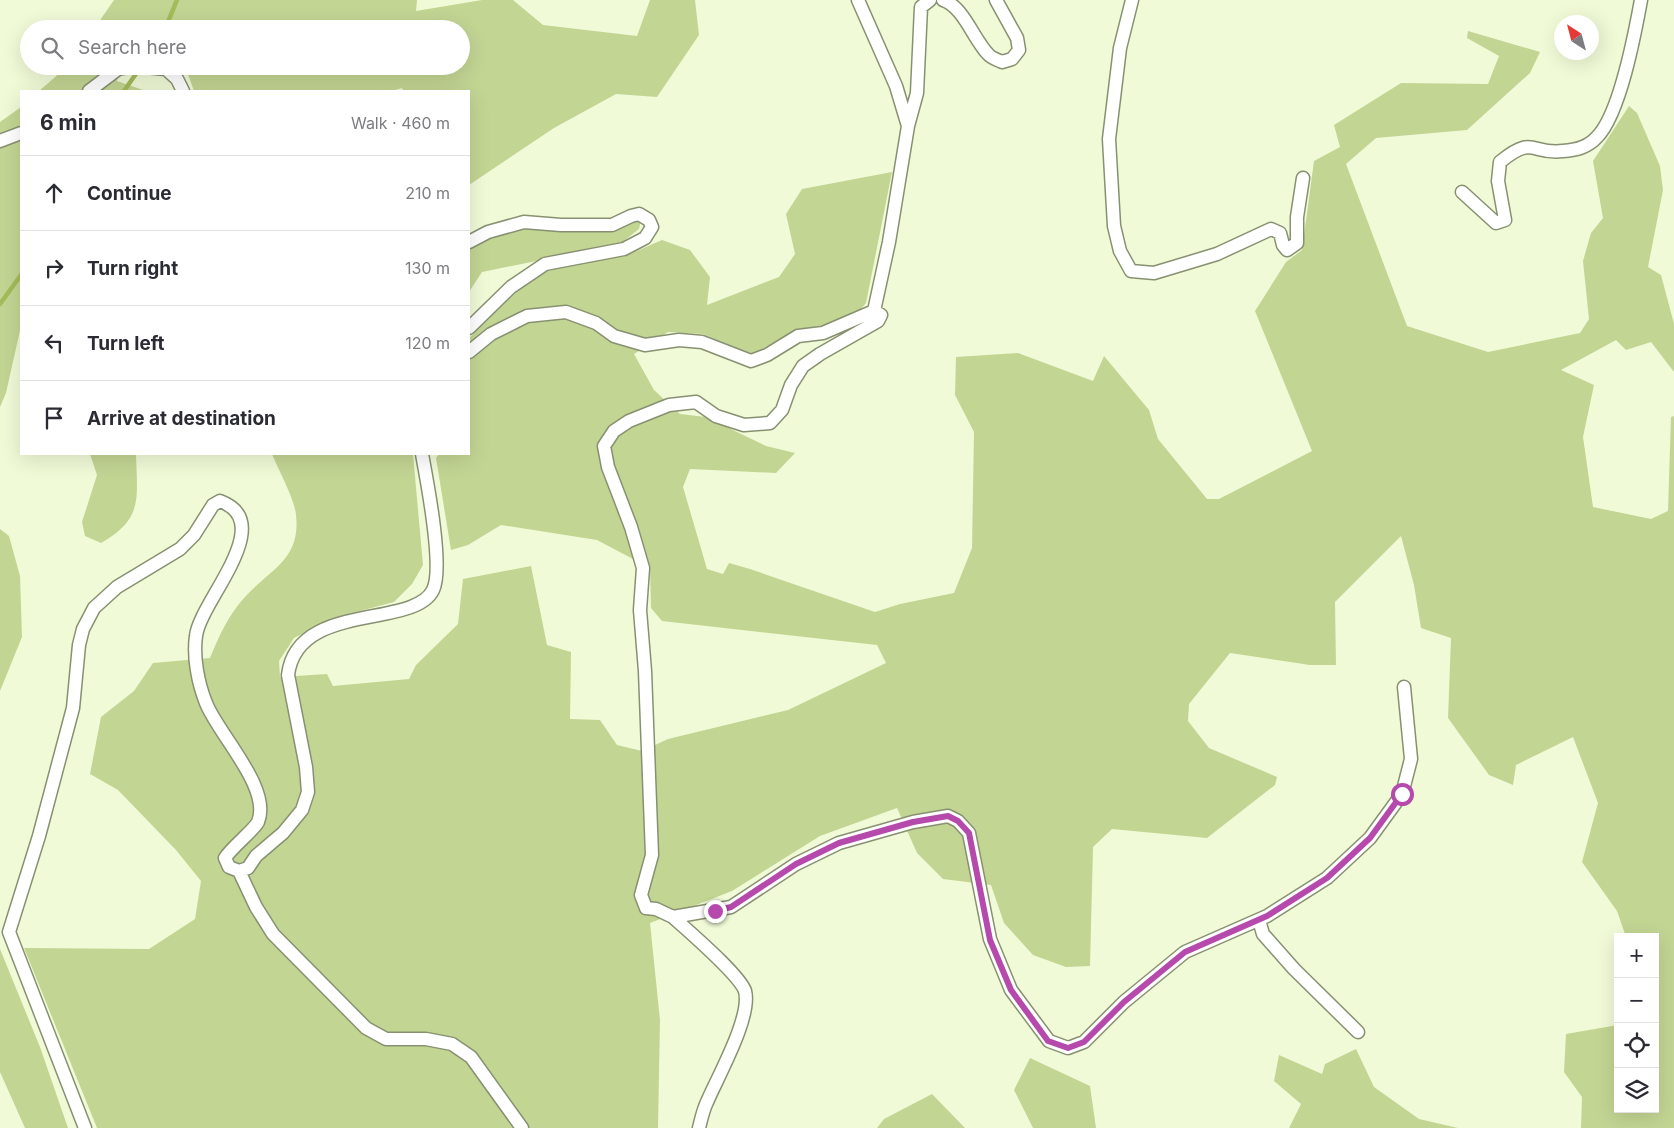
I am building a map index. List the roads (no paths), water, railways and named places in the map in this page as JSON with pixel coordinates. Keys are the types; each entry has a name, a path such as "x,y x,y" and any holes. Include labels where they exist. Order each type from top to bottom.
{"street":[{"path":"858,0 896,86 908,126"},
{"path":"874,311 889,242 908,126 917,93 921,6 930,0"},
{"path":"943,0 949,2 968,24 988,55 1002,62 1012,58 1019,50 1017,38 996,0"},
{"path":"1132,0 1120,48 1109,139 1114,226 1120,251 1131,272 1154,273 1217,254 1271,229 1280,233 1283,245 1287,250 1297,243 1297,217 1304,178"},
{"path":"1462,192 1496,223 1505,220 1498,182 1500,162 1514,151 1529,146 1556,152 1584,148 1596,138 1606,125 1620,88 1634,40 1641,0"},
{"path":"90,90 110,75"},
{"path":"173,75 183,90"},
{"path":"0,141 20,134"},
{"path":"470,241 488,232 524,222 561,225 612,225 639,214 649,220 652,227 645,238 624,249 545,264 511,287 470,327"},
{"path":"470,351 491,334 527,316 566,312 596,323 614,336 629,341 645,345 679,340 702,342 750,361 767,355 798,336 823,333 874,311"},
{"path":"699,1128 706,1103 724,1070 744,1013 745,992 735,977 673,917 656,909 646,908 641,895 652,855 646,681 640,610 643,568 631,527 608,467 604,446 614,431 629,420 669,404 696,402 716,416 744,425 770,423 782,410 791,385 803,366 820,354 878,321 881,315 874,311"},
{"path":"85,1128 9,932 39,836 73,708 79,645 83,629 94,608 118,587 180,549 194,535 212,505 220,501 235,510 241,523 242,541 235,559 205,609 196,635 197,665 206,704 254,786 261,805 258,823 233,846 225,858 229,867 239,871 248,868 256,856 283,833 302,810 308,792 306,767 288,675 290,662 298,647 324,630 362,618 415,606 433,591 436,565 432,520 422,455"},
{"path":"673,917 731,907 796,864 839,843 913,822 948,816 958,821 969,833 990,940 1011,990 1048,1041 1068,1048 1084,1042 1124,1002 1185,952 1259,920 1327,878 1370,838 1402,794 1411,760 1404,687"},
{"path":"239,871 256,907 274,934 366,1028 386,1039 426,1039 452,1044 471,1057 518,1119 522,1128"},
{"path":"1259,920 1263,934 1294,969 1358,1032"}],"waterway":[{"path":"169,20 177,0"},
{"path":"125,90 135,75"},
{"path":"0,304 20,276"}]}
